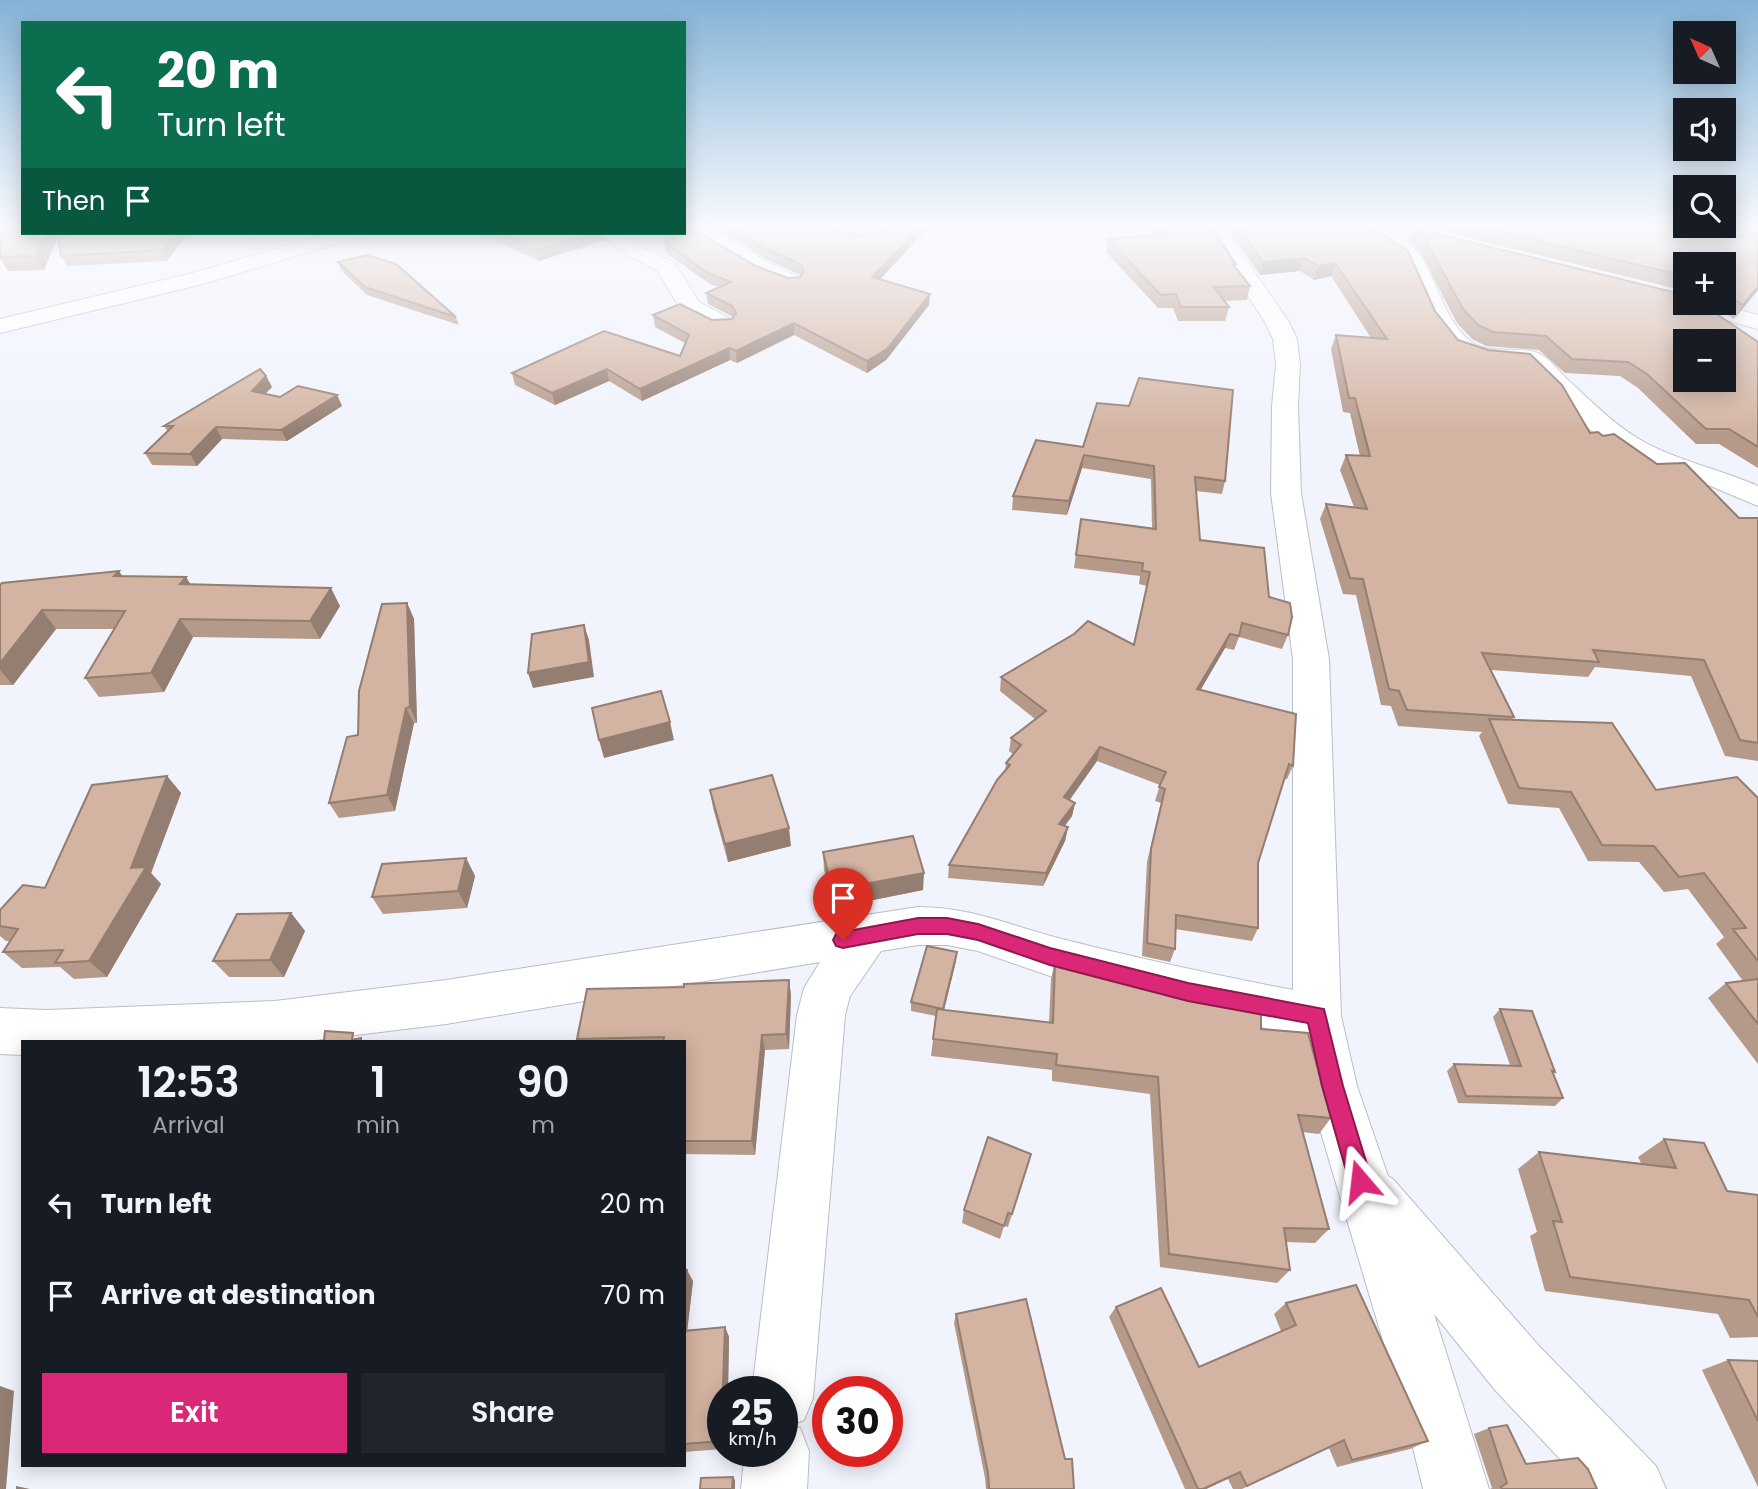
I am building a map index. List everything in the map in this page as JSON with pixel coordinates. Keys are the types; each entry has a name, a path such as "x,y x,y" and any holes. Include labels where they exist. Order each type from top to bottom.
{"street":[{"path":"0,326 118,297"},
{"path":"684,297 690,307 723,324"},
{"path":"1261,297 1285,339 1288,365 1285,406 1286,493 1311,659 1317,1016 1332,1086 1435,1411 1456,1489"},
{"path":"1432,297 1444,324 1463,347 1482,355 1531,359 1598,422 1629,445 1658,459 1711,476 1758,497"},
{"path":"1715,315 1754,333"},
{"path":"0,1031 47,1033 275,1023 446,1002 865,937 918,926 947,926 978,932 1050,956 1188,992 1317,1016"},
{"path":"784,1376 821,1015 828,988 865,937"},
{"path":"1360,1181 1517,1368 1633,1489"},
{"path":"774,1489 776,1467"}],"building":[{"path":"397,297 434,297 456,317"},
{"path":"715,297 927,297 887,349 867,361 794,323 736,351 729,348 640,389 607,369 552,393 512,373 604,331 680,356 689,335 653,315 680,304 712,320 732,319 736,313 732,306"},
{"path":"1177,297 1222,297 1229,307 1181,307"},
{"path":"1359,297 1429,297 1435,311 1458,340 1488,350 1530,354 1562,385 1590,433 1598,432 1603,436 1614,434 1657,464 1685,463 1739,518 1758,518 1758,743 1740,740 1704,660 1593,650 1599,662 1482,653 1514,717 1407,710 1399,691 1389,689 1363,579 1350,578 1326,504 1367,509 1346,455 1370,456 1355,398 1349,398 1336,335 1387,339"},
{"path":"1457,297 1673,297 1673,315 1718,315 1758,342 1758,447 1729,429 1706,429 1647,374 1628,362 1572,359 1546,336 1493,332 1478,325"},
{"path":"1736,297 1749,297 1743,305 1736,301"},
{"path":"260,369 266,376 252,391 280,397 298,386 337,395 281,430 216,427 190,454 145,453 173,426 164,426"},
{"path":"1139,378 1233,390 1225,481 1195,477 1200,540 1264,548 1269,597 1290,603 1292,617 1288,635 1242,623 1239,636 1230,634 1197,689 1296,714 1293,766 1289,764 1258,863 1258,928 1176,915 1175,949 1147,943 1151,849 1165,789 1159,787 1166,772 1100,747 1064,797 1075,803 1059,824 1068,827 1046,873 949,865 997,780 1010,765 1006,763 1021,745 1011,738 1046,711 1001,677 1074,634 1088,621 1134,645 1150,572 1142,571 1143,563 1076,555 1081,519 1156,529 1154,466 1084,455 1069,501 1013,496 1036,440 1083,447 1097,403 1129,406"},
{"path":"119,571 114,576 186,577 180,584 331,588 310,621 180,619 151,673 85,678 125,611 42,610 0,663 2,583"},
{"path":"407,603 410,707 406,708 387,795 329,803 347,737 358,735 359,691 382,604"},
{"path":"584,625 589,662 528,673 532,634"},
{"path":"661,691 670,722 599,740 592,708"},
{"path":"1489,719 1612,723 1656,790 1737,777 1758,798 1758,961 1733,929 1746,928 1704,873 1679,877 1654,846 1602,845 1571,792 1519,788"},
{"path":"772,775 789,828 725,844 710,790"},
{"path":"167,776 131,868 146,867 89,961 55,963 63,950 3,952 18,929 0,926 0,910 23,885 45,888 92,785"},
{"path":"913,836 924,873 832,890 823,852"},
{"path":"466,858 458,891 372,897 382,864"},
{"path":"291,913 270,960 213,961 237,914"},
{"path":"927,946 957,952 943,1009 911,1002"},
{"path":"1055,961 1195,998 1261,1011 1261,1029 1308,1033 1331,1118 1298,1115 1329,1229 1284,1228 1290,1270 1169,1254 1158,1077 1056,1065 1057,1054 933,1039 937,1009 1053,1023"},
{"path":"1758,979 1758,1024 1726,983"},
{"path":"789,980 786,1034 762,1035 752,1141 686,1141 686,1040 663,1040 664,1037 577,1039 587,989 684,987 684,984"},
{"path":"1500,1009 1532,1011 1563,1098 1466,1096 1454,1064 1521,1066"},
{"path":"325,1031 353,1033 352,1040 324,1040"},
{"path":"988,1137 1031,1154 1012,1214 1008,1213 1004,1226 964,1210"},
{"path":"1664,1139 1704,1143 1727,1191 1758,1195 1758,1317 1749,1300 1570,1277 1553,1221 1562,1222 1539,1152 1676,1168"},
{"path":"1356,1285 1428,1441 1352,1460 1344,1440 1247,1486 1240,1472 1198,1489 1116,1307 1161,1288 1199,1367 1296,1325 1286,1303"},
{"path":"1026,1299 1065,1459 1072,1459 1074,1489 989,1489 956,1314"},
{"path":"725,1327 723,1376 707,1376 707,1442 686,1444 686,1331"},
{"path":"1728,1360 1758,1361 1758,1421"},
{"path":"1507,1425 1526,1464 1578,1458 1588,1469 1597,1489 1502,1489 1507,1483 1489,1428"},
{"path":"733,1477 732,1489 700,1489 701,1478"}],"route":[{"path":"843,940 918,926 947,926 978,932 1050,956 1188,992 1317,1016 1332,1086 1360,1181"}]}
